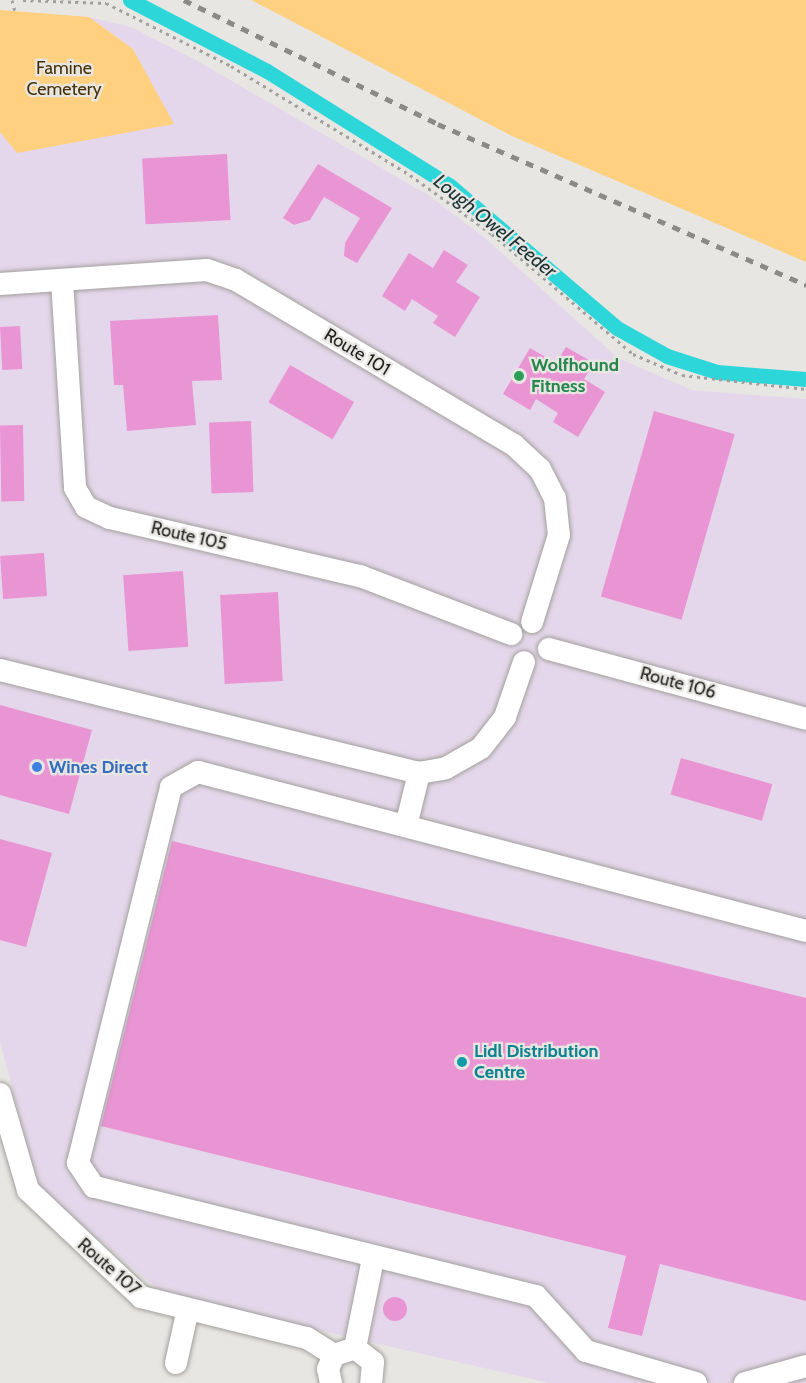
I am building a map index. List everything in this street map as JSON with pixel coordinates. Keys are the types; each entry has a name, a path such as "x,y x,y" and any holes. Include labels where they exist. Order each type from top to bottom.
{"street":[{"name":"Route 101","path":"0,284 207,270 236,280 514,445 540,469 555,498 559,535 532,622"},
{"name":"Route 105","path":"62,280 75,488 86,507 110,518 360,576 511,634"},
{"path":"532,622 547,632 549,649 536,662 524,662 510,648 511,634 532,622"},
{"name":"Route 106","path":"549,649 806,719"},
{"path":"0,670 418,773 446,768 481,748 505,717 524,662"},
{"path":"696,1383 586,1351 536,1296 373,1259 94,1187 78,1163 171,787 198,772 806,930"},
{"path":"406,826 418,773"},
{"name":"Route 107","path":"0,1094 20,1171 42,1208 141,1297 307,1338 334,1355"},
{"path":"356,1348 373,1259"},
{"path":"176,1363 188,1309"},
{"path":"332,1383 328,1369 334,1355 356,1348"},
{"path":"356,1348 373,1362 371,1383"},
{"path":"745,1383 806,1366"}],"path":[{"path":"12,0 15,12"},
{"path":"23,0 106,3 231,66 410,175 492,234 633,354 682,375 806,389"}],"shaded area":[{"path":"89,17 131,27 196,60 428,195 485,238 618,358 692,390 806,399 806,1383 549,1383 165,1295 45,1194 34,1172 0,1041 0,132 17,152 133,49"}],"green space":[{"path":"251,0 806,0 806,262 512,136"},
{"name":"Famine Cemetery","path":"0,10 89,17 133,49 174,124 17,153 0,132"}],"building":[{"path":"227,154 230,220 146,224 142,158"},
{"path":"318,164 392,208 357,263 344,256 345,243 360,218 324,197 310,220 294,225 283,218"},
{"path":"444,250 468,265 456,282 480,297 455,337 433,323 438,316 412,299 405,311 382,296 409,253 433,268"},
{"path":"218,315 222,380 192,381 196,425 127,431 123,385 114,385 110,321"},
{"path":"20,326 22,369 2,370 0,327"},
{"path":"566,347 594,363 584,379 605,392 578,437 553,422 558,413 536,399 530,410 503,394 530,348 556,363"},
{"path":"290,365 354,402 333,439 268,402"},
{"path":"654,411 735,434 682,620 601,597"},
{"path":"251,421 253,492 212,493 209,422"},
{"path":"0,425 23,425 24,501 1,501"},
{"path":"44,553 47,596 3,599 0,556"},
{"path":"183,571 188,647 128,651 123,575"},
{"path":"278,592 283,681 225,684 220,595"},
{"path":"0,705 92,730 69,814 0,795"},
{"path":"681,758 772,784 762,821 671,795"},
{"path":"0,839 52,853 26,947 0,940"},
{"name":"Lidl Distribution Centre","path":"172,841 806,998 806,1301 660,1264 642,1336 608,1328 626,1256 101,1126"},
{"path":"395,1297 404,1300 407,1309 404,1318 395,1321 386,1318 383,1309 386,1300"}],"waterway":[{"name":"Lough Owel Feeder","path":"130,0 267,71 449,185 617,328 667,356 717,372 806,379"}],"railway":[{"path":"184,0 438,124 806,285"}],"place":[{"name":"Wolfhound Fitness","path":"519,376"},
{"name":"Wines Direct","path":"37,767"},
{"name":"Lidl Distribution Centre","path":"462,1062"}]}
